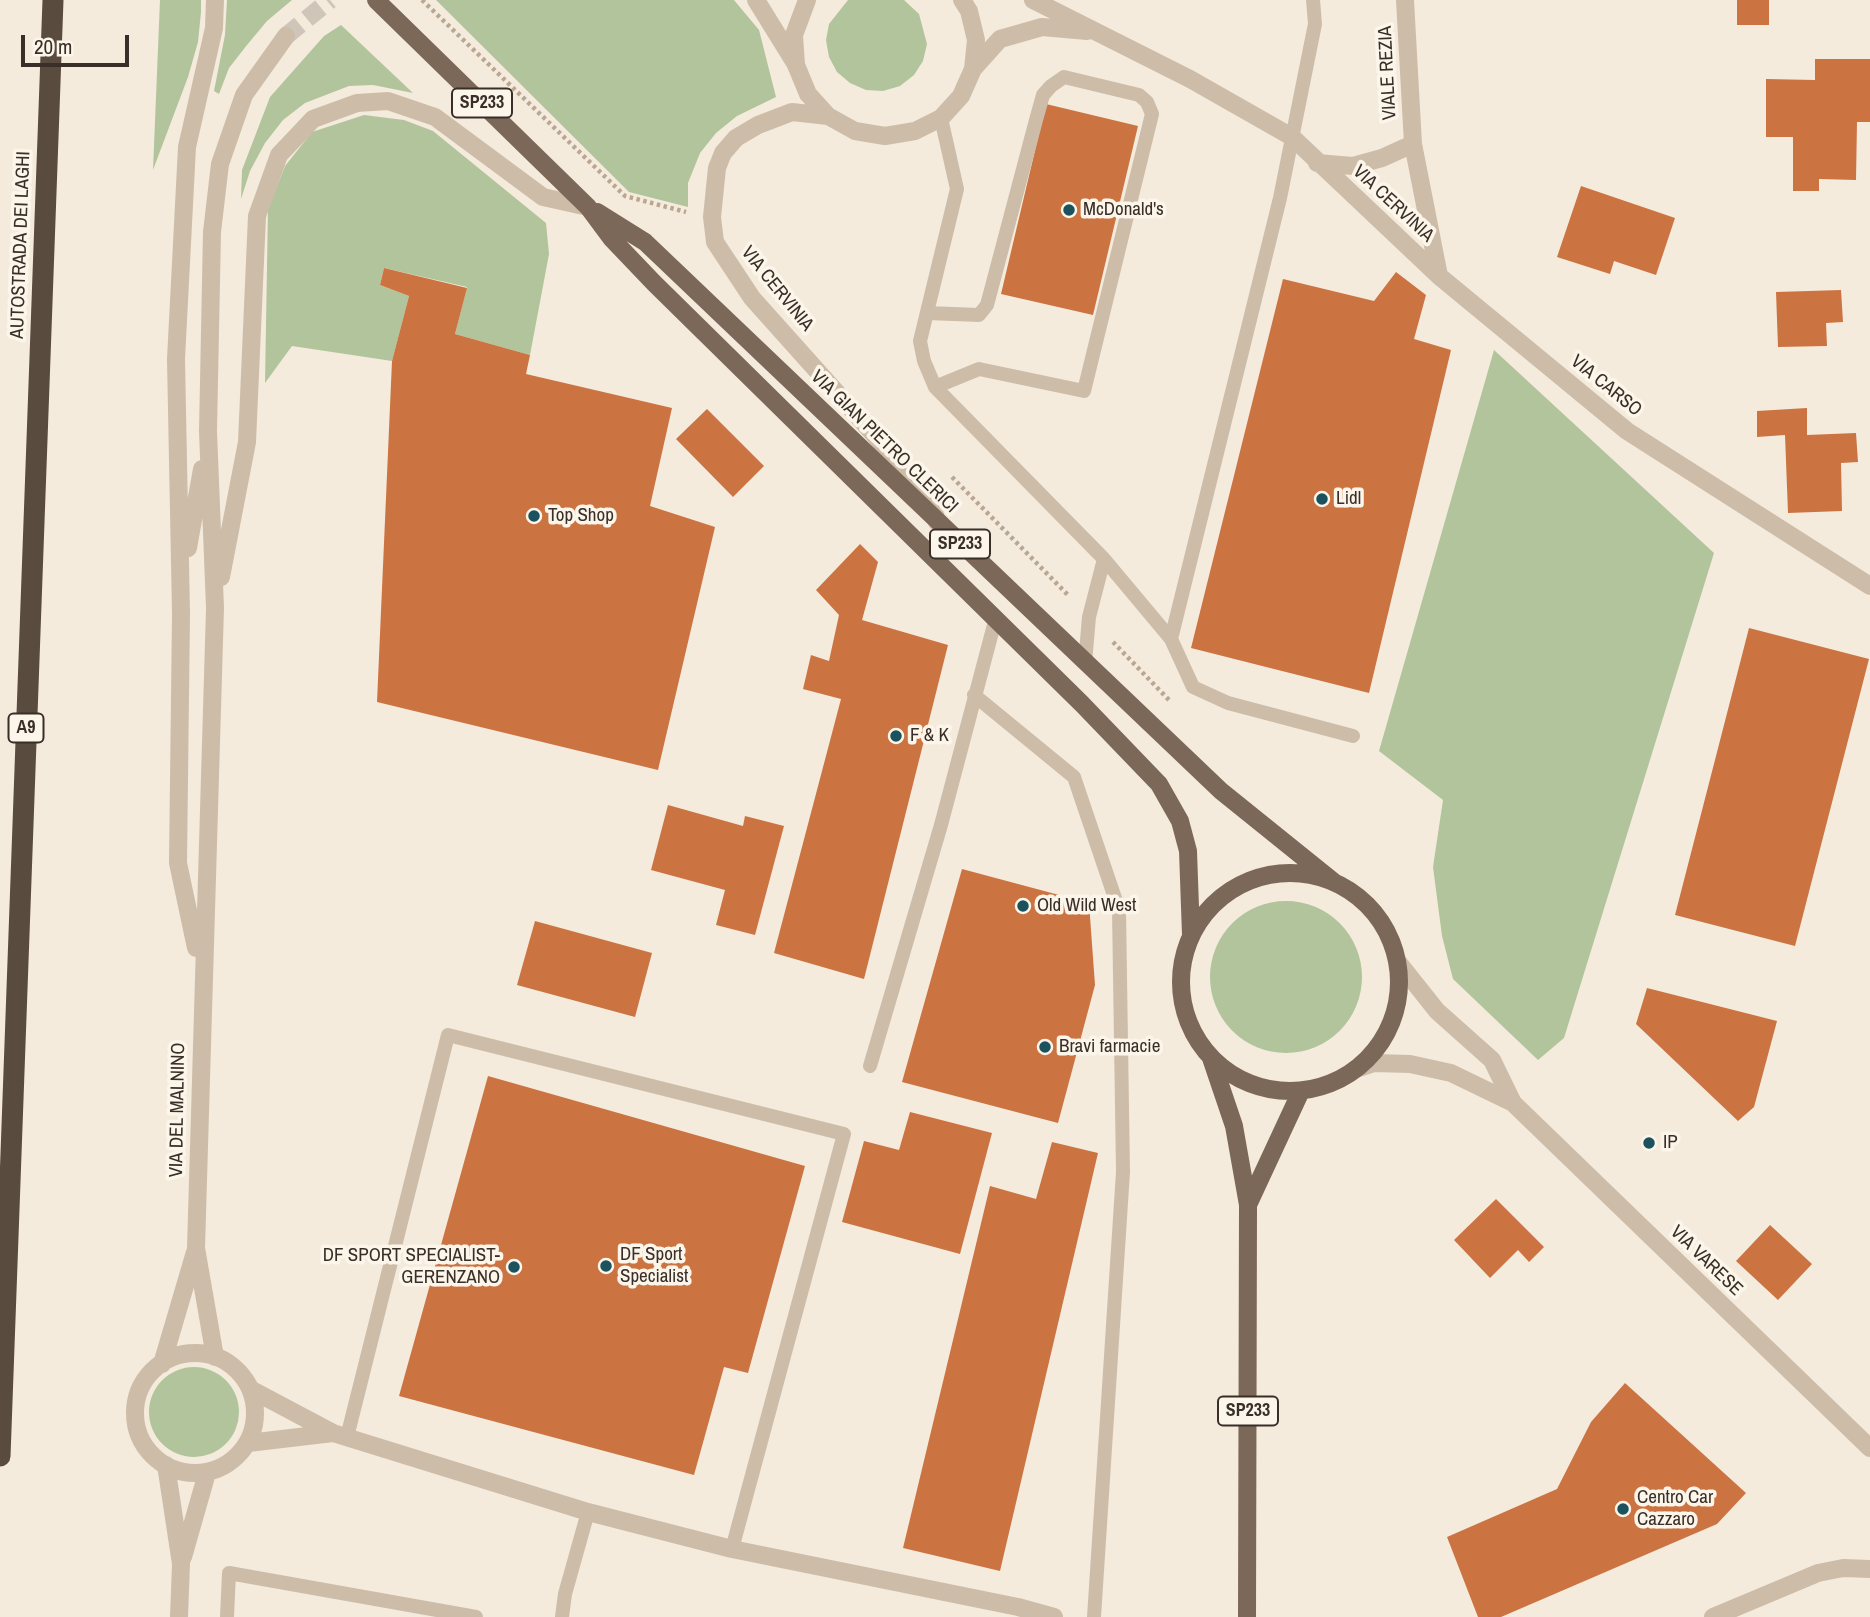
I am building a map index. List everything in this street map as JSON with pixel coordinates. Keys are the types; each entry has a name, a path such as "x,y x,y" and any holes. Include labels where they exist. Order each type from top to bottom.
{"highway":[{"name":"AUTOSTRADA DEI LAGHI","path":"0,1456 53,0"}],"main road":[{"name":"VIA GIAN PIETRO CLERICI","path":"376,0 588,207 611,238 654,283 1082,704 1169,799 1180,821 1188,851 1191,934"},
{"name":"VIA GIAN PIETRO CLERICI","path":"588,207 645,242 1221,791 1334,882"},
{"name":"SP233","path":"1292,873 1334,882 1369,906 1392,942 1400,982 1392,1021 1378,1048 1340,1080 1301,1091 1261,1088 1234,1076 1211,1058 1197,1042 1182,1002 1182,959 1191,934 1214,904 1250,880 1292,873"},
{"name":"SP233","path":"1211,1058 1234,1126 1248,1205 1247,1617"},
{"name":"SP233","path":"1248,1205 1301,1091"}],"street":[{"path":"202,972 178,863 181,614 176,359 187,147 214,28 215,0"},
{"path":"756,0 796,65 808,94 828,116 855,131 885,136 915,131 941,118 961,96 972,69 976,40 969,11 962,0"},
{"path":"796,65 794,35 807,0"},
{"name":"VIA CERVINIA","path":"1033,0 1191,79 1292,137 1440,276"},
{"name":"VIALE REZIA","path":"1405,0 1413,144"},
{"name":"VIA CERVINIA","path":"972,69 1000,38 1042,27 1096,32"},
{"path":"202,972 215,608 208,431 212,232 220,164 244,95 286,36"},
{"path":"215,608 247,442 257,216 279,155 313,119 357,103 388,101 435,117 542,197 588,207"},
{"name":"VIA CERVINIA","path":"828,116 792,111 758,125 736,138 723,153 717,168 712,218 715,242 752,298 930,497 937,522"},
{"path":"1413,144 1440,276"},
{"name":"VIA CERVINIA","path":"1317,163 1353,166 1382,158 1413,144"},
{"name":"VIA CARSO","path":"1440,276 1627,431 1870,586"},
{"path":"181,614 189,535 208,431"},
{"name":"VIA VARESE","path":"1398,962 1437,1011 1492,1060 1513,1103"},
{"name":"VIA DEL MALNINO","path":"196,1248 202,972"},
{"name":"VIA VARESE","path":"1356,1069 1374,1063 1410,1064 1451,1073 1513,1103 1870,1448"},
{"path":"196,1248 215,1357"},
{"path":"162,1364 196,1248"},
{"path":"197,1353 215,1357 230,1364 250,1389 255,1407 254,1425 248,1443 237,1457 206,1473 192,1473 166,1465 152,1455 141,1441 135,1407 139,1390 149,1375 178,1355 197,1353"},
{"path":"250,1389 340,1435 588,1512 732,1549 1018,1607 1054,1617"},
{"path":"248,1443 340,1435"},
{"path":"166,1465 181,1564 179,1617"},
{"path":"181,1564 206,1473"},
{"path":"1720,1616 1818,1573 1843,1568 1870,1569"}],"lane":[{"path":"1171,639 1280,198 1315,24 1314,0"},
{"path":"927,313 979,315 987,305 1035,120 1044,95 1051,86 1064,77 1139,95 1147,102 1152,114 1084,391 979,369 935,387"},
{"path":"941,118 957,189 920,341 935,387 1104,559 1171,639 1193,687 1228,703 1353,736"},
{"path":"1085,663 1089,617 1104,559"},
{"path":"870,1066 942,825 995,621"},
{"path":"974,695 1074,777 1119,910 1123,1172 1094,1617"},
{"path":"340,1435 449,1035 844,1134 732,1549"},
{"path":"562,1617 565,1594 588,1512"},
{"path":"227,1617 229,1573 476,1617"}],"path":[{"path":"422,0 625,196 689,213"},
{"path":"947,472 1179,710"}],"green space":[{"path":"160,0 201,0 201,12 198,42 188,77 153,170"},
{"path":"227,0 292,0 267,21 229,68 219,94 214,91 225,35"},
{"path":"436,0 734,0 759,30 776,97 737,116 716,133 700,153 688,183 688,207 629,192"},
{"path":"848,0 904,0 919,14 927,44 923,61 914,75 900,86 883,91 866,90 850,83 837,72 829,57 826,40 829,24"},
{"path":"341,25 413,93 373,85 349,86 305,103 283,120 265,143 250,171 241,199 242,170 270,97 324,36"},
{"path":"364,115 404,120 433,131 546,223 549,254 530,355 455,334 467,287 384,268 380,285 409,296 392,361 292,346 265,383 268,209 285,166 312,132"},
{"path":"1494,350 1714,553 1564,1038 1538,1060 1453,979 1442,936 1433,867 1443,800 1379,751"},
{"path":"1286,901 1315,907 1340,923 1356,948 1362,977 1356,1006 1340,1031 1315,1047 1286,1053 1257,1047 1232,1031 1216,1006 1210,977 1216,948 1232,923 1257,907"},
{"path":"194,1367 211,1371 226,1380 235,1395 239,1412 235,1429 226,1444 211,1453 194,1457 177,1453 162,1444 153,1429 149,1412 153,1395 162,1380 177,1371"}],"building":[{"path":"1737,0 1769,0 1769,25 1737,25"},
{"path":"1815,59 1870,59 1870,122 1857,122 1856,180 1819,179 1819,191 1793,191 1793,137 1766,137 1766,79 1815,80"},
{"name":"McDonald's","path":"1046,104 1138,126 1093,315 1001,294"},
{"path":"1581,186 1675,218 1656,275 1614,261 1610,274 1557,257"},
{"name":"Top Shop","path":"384,268 467,288 455,334 530,355 526,374 672,408 650,506 715,527 658,770 377,702 392,361 409,296 380,285"},
{"name":"Lidl","path":"1396,272 1426,295 1414,339 1451,350 1369,693 1191,648 1283,279 1374,301"},
{"path":"1841,290 1843,322 1826,323 1827,346 1778,347 1776,292"},
{"path":"1807,408 1807,435 1856,433 1858,462 1841,463 1842,511 1788,513 1785,435 1757,437 1757,411"},
{"path":"707,409 764,466 733,497 676,439"},
{"path":"860,544 878,562 862,620 948,645 864,979 774,953 841,699 803,689 811,655 829,661 839,615 816,590"},
{"path":"1749,628 1869,659 1795,946 1675,915"},
{"path":"668,805 743,826 745,816 784,826 755,935 716,925 725,890 651,870"},
{"path":"962,869 1089,903 1095,985 1058,1123 902,1082"},
{"path":"535,921 652,953 635,1017 517,985"},
{"path":"1647,988 1777,1021 1754,1107 1738,1121 1636,1024"},
{"name":"DF Sport Specialist","path":"488,1076 805,1166 748,1373 724,1367 694,1475 399,1396"},
{"path":"910,1112 992,1133 960,1254 842,1222 864,1141 899,1150"},
{"path":"1052,1142 1098,1153 1000,1571 903,1548 990,1186 1036,1199"},
{"path":"1496,1199 1544,1247 1529,1262 1518,1250 1490,1278 1454,1240"},
{"path":"1770,1225 1812,1264 1778,1300 1736,1261"},
{"name":"Centro Car Cazzaro","path":"1625,1383 1746,1493 1717,1524 1501,1617 1478,1617 1447,1537 1557,1489 1591,1422"}],"tunnel":[{"path":"286,36 330,0"}],"place":[{"name":"McDonald's","path":"1069,210"},
{"name":"Lidl","path":"1322,499"},
{"name":"Top Shop","path":"534,516"},
{"name":"F & K","path":"896,736"},
{"name":"Old Wild West","path":"1023,906"},
{"name":"Bravi farmacie","path":"1045,1047"},
{"name":"IP","path":"1649,1143"},
{"name":"DF Sport Specialist","path":"606,1266"},
{"name":"DF SPORT SPECIALIST- GERENZANO","path":"514,1267"},
{"name":"Centro Car Cazzaro","path":"1623,1509"}]}
